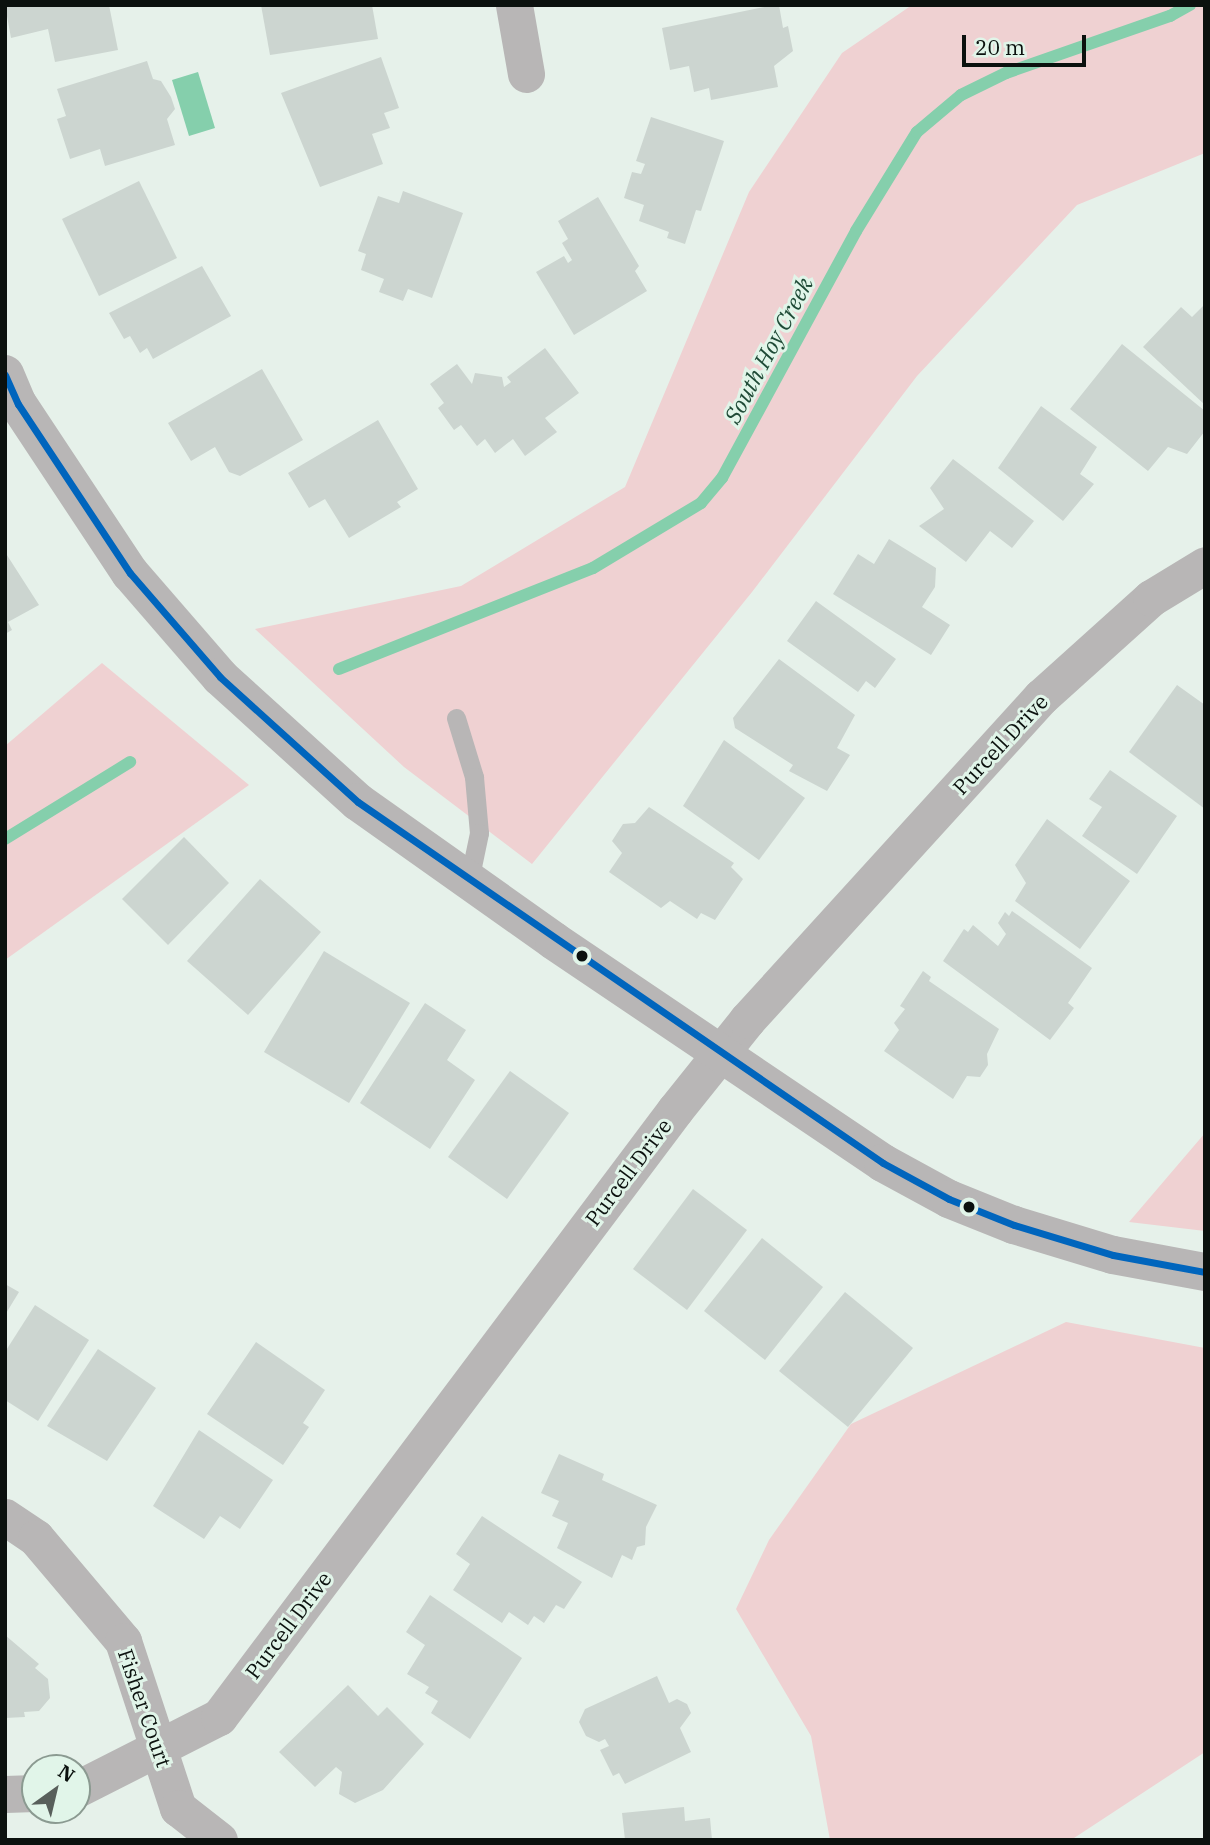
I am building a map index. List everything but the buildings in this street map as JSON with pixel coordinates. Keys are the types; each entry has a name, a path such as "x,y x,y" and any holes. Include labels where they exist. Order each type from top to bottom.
{"street":[{"path":"514,5 526,74"},
{"path":"9,396 130,573 220,677 358,802 829,1129 949,1199 1014,1225 1113,1255 1205,1272"},
{"name":"Purcell Drive","path":"91,1782 219,1717 721,1053 1041,698 1150,598 1205,565"},
{"name":"Fisher Court","path":"5,1517 36,1538 122,1641 178,1808 219,1840"}],"lane":[{"path":"456,718 474,777 479,833 469,881"}],"shaded area":[{"path":"912,5 1205,5 1205,153 1077,205 917,376 752,592 532,864 404,767 255,629 461,586 625,487 749,192 842,53"},
{"path":"198,72 215,128 189,136 172,80"},
{"path":"102,663 249,785 5,960 5,746"},
{"path":"1205,1133 1205,1231 1129,1222"},
{"path":"1066,1322 1205,1348 1205,1752 1071,1840 830,1840 811,1736 736,1609 769,1540 851,1424"}],"waterway":[{"name":"South Hoy Creek","path":"339,669 593,568 701,503 722,478 856,231 917,132 961,95 1006,73 1170,16 1190,5"},
{"name":"South Hoy Creek","path":"5,839 130,762"}],"transit line":[{"path":"5,375 18,404 130,573 220,677 358,802 883,1163 949,1199 1014,1225 1113,1255 1205,1272"}]}
